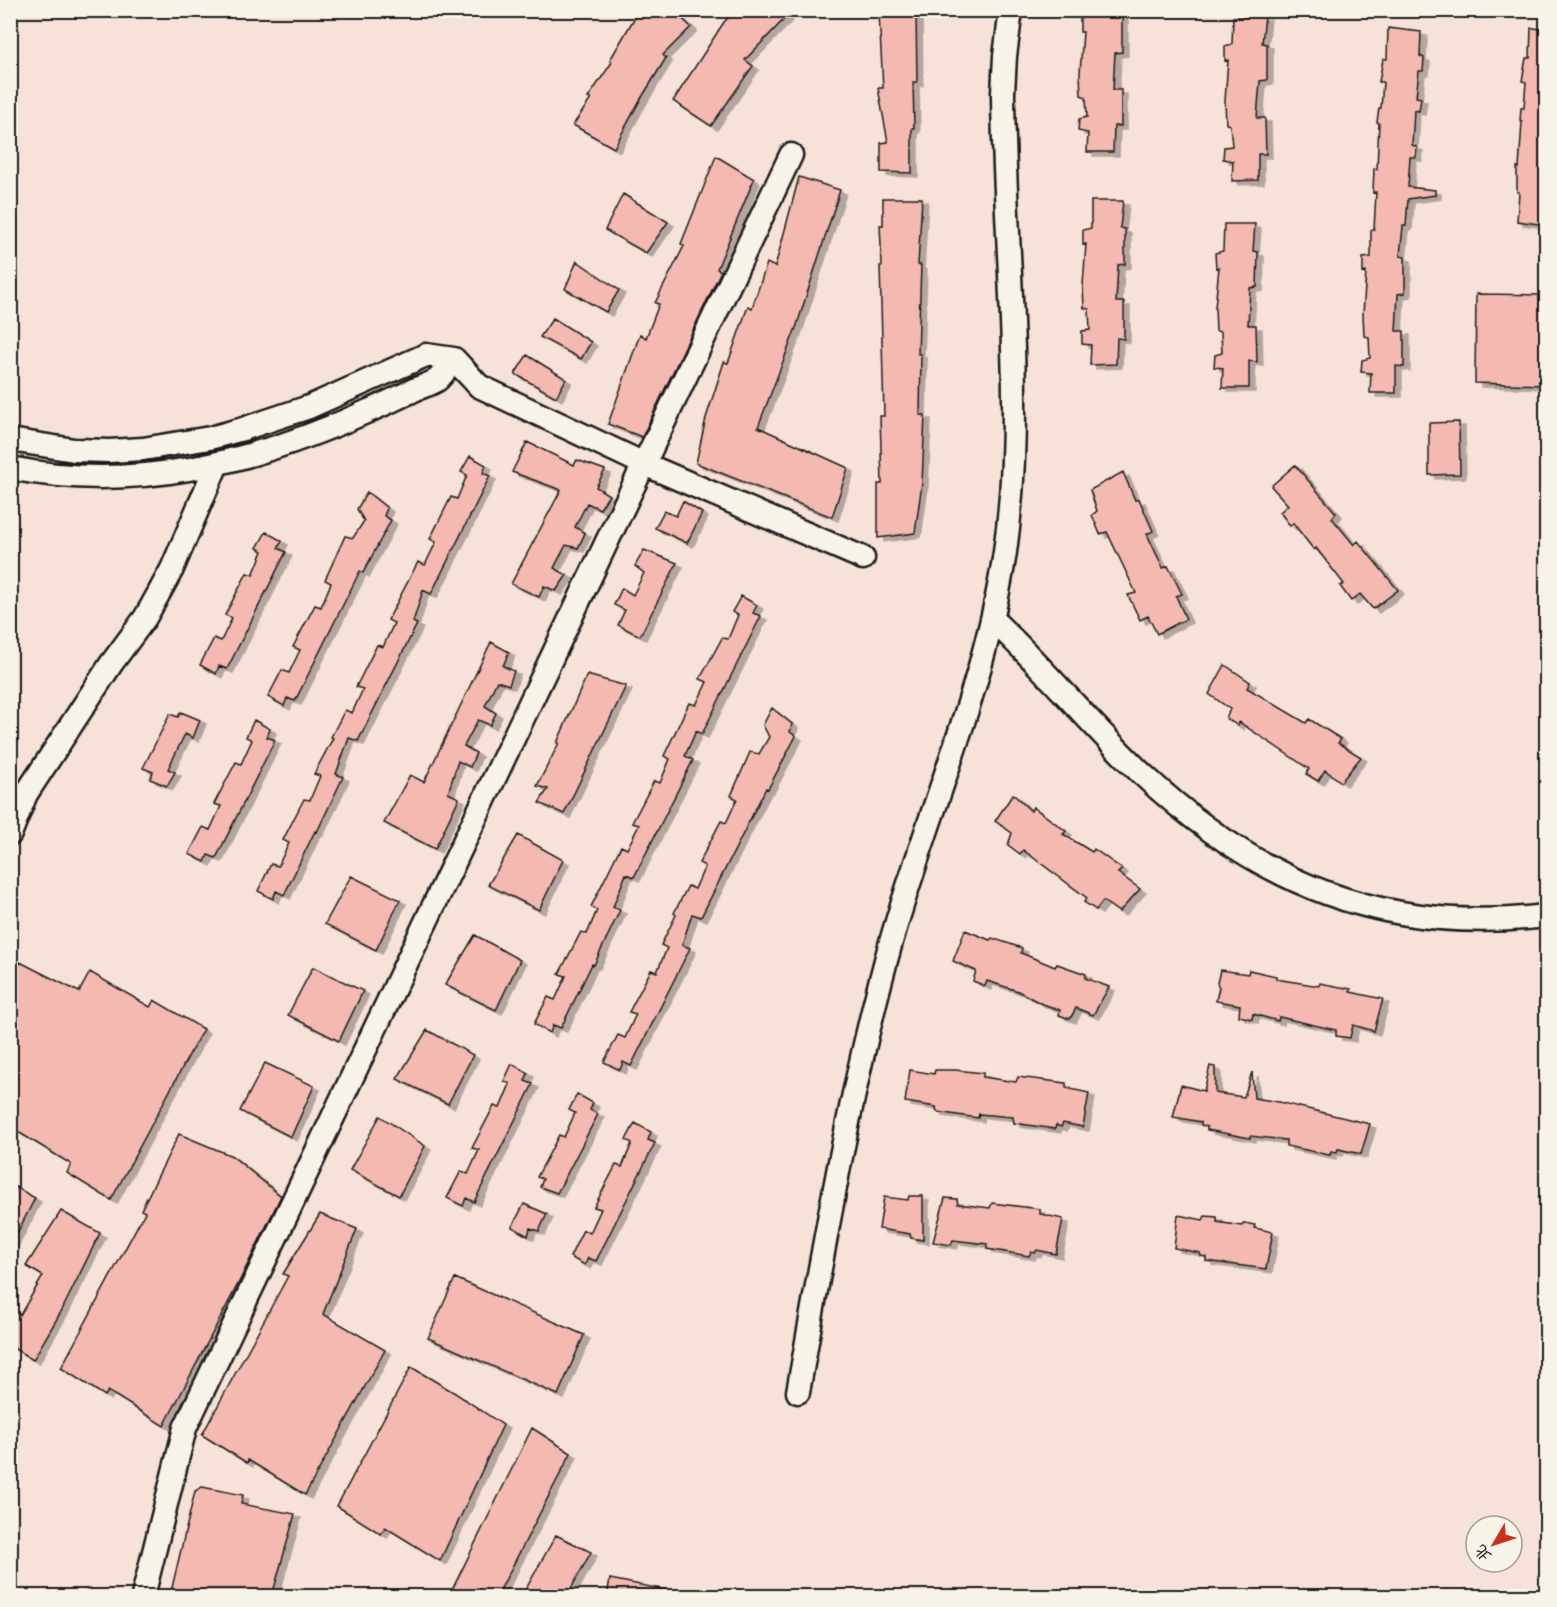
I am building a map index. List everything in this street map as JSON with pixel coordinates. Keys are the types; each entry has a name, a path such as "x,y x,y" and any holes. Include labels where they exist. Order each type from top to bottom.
{"street":[{"path":"798,1392 839,1167 874,1007 906,891 958,740 992,619 1007,533 1013,463 1012,335 1003,93 1011,10"},
{"path":"143,1596 185,1428 791,155"},
{"path":"10,440 39,446 98,450 143,449 177,445 276,419 342,393 426,355 454,359 479,386 644,464 863,558"},
{"path":"10,468 72,477 109,478 146,476 217,464 285,444 369,411 438,379 454,359"},
{"path":"10,834 26,794 111,664 145,618 159,593 172,569 217,464"},
{"path":"992,619 1026,651 1099,731 1157,787 1215,833 1270,867 1331,895 1399,914 1473,921 1546,916"}],"building":[{"path":"639,10 673,10 691,27 663,55 666,58 614,148 573,125 591,99 588,98 612,62 610,60"},
{"path":"736,10 793,10 745,60 753,66 711,126 673,101 724,22"},
{"path":"1088,10 1118,10 1117,15 1122,16 1122,52 1115,53 1113,90 1121,90 1121,126 1114,126 1113,152 1087,152 1088,133 1078,131 1079,119 1087,117 1086,97 1081,95 1083,32 1080,32 1080,18 1088,16"},
{"path":"916,11 917,82 913,82 912,173 881,172 881,143 888,142 878,88 883,88 879,14"},
{"path":"1265,16 1262,43 1267,44 1267,80 1260,81 1257,118 1265,118 1266,154 1258,154 1258,180 1232,181 1233,161 1223,159 1224,147 1232,146 1230,125 1226,124 1228,60 1225,61 1225,46 1232,44 1233,17"},
{"path":"1388,28 1421,32 1420,56 1424,58 1423,71 1419,71 1416,97 1421,98 1419,111 1414,110 1412,145 1417,147 1416,157 1410,157 1408,187 1435,190 1435,195 1408,199 1400,256 1405,257 1405,293 1398,294 1396,331 1404,331 1404,367 1396,366 1396,393 1370,393 1371,373 1361,372 1362,360 1370,358 1369,337 1364,336 1366,272 1363,273 1363,258 1371,257 1371,230 1374,230 1376,192 1373,193 1374,168 1377,169 1379,123 1377,122 1379,108 1381,108 1383,82 1379,82 1383,59 1387,59"},
{"path":"1531,28 1546,29 1546,225 1517,221 1519,192 1517,192 1517,167 1519,168 1521,108 1524,108 1526,82 1522,81 1526,58 1530,58"},
{"path":"716,156 754,179 717,269 721,271 642,437 608,424 640,334 646,338 659,304 655,303 684,246 681,244"},
{"path":"799,177 840,190 797,325 758,427 848,468 832,517 696,463 706,418 724,362 728,363 748,306 752,308 767,263 775,267"},
{"path":"623,194 668,222 646,253 605,230"},
{"path":"883,198 922,198 918,265 921,265 918,354 921,354 920,415 925,415 922,483 915,533 878,538 878,484 882,484 880,416 884,416 880,266 882,266 880,225 883,225"},
{"path":"1091,201 1123,201 1120,228 1125,229 1125,264 1118,265 1116,302 1124,302 1124,339 1117,338 1116,364 1090,365 1091,345 1082,344 1082,331 1090,330 1089,309 1084,308 1086,244 1083,245 1083,230 1091,228"},
{"path":"1224,224 1255,224 1253,251 1258,252 1257,287 1250,288 1248,325 1256,325 1257,362 1249,361 1249,388 1222,388 1223,368 1214,367 1215,355 1222,353 1221,332 1216,331 1215,308 1219,267 1216,268 1215,253 1223,251"},
{"path":"577,261 619,290 606,312 565,289"},
{"path":"1476,294 1546,295 1546,385 1475,383"},
{"path":"553,318 591,342 581,359 540,337"},
{"path":"527,355 566,379 556,397 515,374"},
{"path":"1459,422 1460,474 1429,475 1429,423"},
{"path":"527,442 574,465 577,460 605,470 596,487 609,495 600,509 587,503 575,527 585,533 578,548 566,545 554,568 567,575 556,591 544,586 539,597 511,584 561,490 512,472"},
{"path":"470,456 486,465 483,473 490,476 431,594 423,590 413,622 417,624 358,741 349,738 336,774 343,777 317,832 315,831 284,895 276,891 273,899 258,891 271,864 278,866 289,843 283,840 304,799 310,800 320,776 314,774 345,710 352,713 363,689 356,687 377,645 383,647 394,623 388,620 418,562 425,565 436,542 430,539 451,497 457,499 467,475 461,472"},
{"path":"1295,465 1336,513 1332,518 1354,545 1358,541 1398,590 1373,609 1360,594 1351,601 1340,586 1344,584 1316,548 1314,550 1293,523 1290,526 1280,512 1288,505 1271,486"},
{"path":"1123,472 1135,500 1139,499 1153,531 1147,534 1163,568 1168,566 1182,594 1176,596 1186,619 1157,634 1148,616 1140,620 1128,595 1136,593 1107,532 1100,534 1092,515 1097,511 1090,490"},
{"path":"367,492 387,508 384,516 391,520 363,573 360,571 295,701 287,698 284,706 268,697 282,670 289,673 300,650 293,647 315,605 321,607 331,583 325,580 345,536 353,538 364,521 357,509"},
{"path":"683,501 702,513 687,543 655,528 664,511 676,516"},
{"path":"266,532 282,541 278,548 286,552 227,669 219,666 216,674 200,665 214,638 221,641 232,618 225,615 247,573 253,575 263,551 257,548"},
{"path":"644,550 677,563 640,636 618,625 625,610 614,605 622,588 633,595 644,573 635,566"},
{"path":"741,596 757,605 753,613 761,616 702,734 696,731 685,756 693,760 634,877 626,874 613,907 620,910 594,965 592,964 561,1028 553,1025 550,1033 534,1024 548,997 555,1000 566,976 559,974 581,932 587,934 597,910 591,907 621,846 627,849 639,825 632,823 654,781 660,783 670,759 664,756 689,703 696,705 707,682 700,679 722,638 728,639 738,615 732,612"},
{"path":"491,642 509,652 503,666 514,671 509,685 497,681 485,706 496,713 490,725 478,720 464,746 476,753 470,767 458,761 448,793 459,798 435,849 384,823 410,775 424,782"},
{"path":"1225,665 1250,682 1247,688 1306,723 1309,719 1341,739 1338,743 1361,757 1341,782 1325,770 1318,781 1306,774 1309,769 1239,722 1238,726 1226,718 1230,709 1209,694"},
{"path":"587,675 626,686 564,814 539,803 548,789 537,786 559,743 557,743"},
{"path":"772,708 792,724 790,732 796,736 768,789 766,788 701,917 692,914 682,945 690,948 631,1066 623,1062 620,1070 604,1062 618,1035 625,1038 636,1014 629,1012 651,970 657,972 667,948 661,945 676,915 674,913 688,886 695,889 705,866 699,863 721,821 726,823 737,799 731,796 750,752 759,754 769,737 763,725"},
{"path":"181,712 200,720 193,738 185,734 168,769 175,772 167,786 150,779 153,772 143,768 170,714 178,717"},
{"path":"254,720 270,729 267,737 275,740 216,858 208,855 205,862 189,854 203,827 210,830 221,806 214,804 236,762 241,764 252,740 246,737"},
{"path":"1013,794 1031,811 1033,807 1066,831 1063,834 1092,852 1094,849 1122,869 1118,873 1140,889 1119,912 1103,901 1096,910 1084,902 1087,898 1023,850 1020,854 1008,845 1012,833 995,821"},
{"path":"518,835 563,860 539,910 488,885"},
{"path":"351,876 400,900 376,950 325,924"},
{"path":"965,930 990,940 992,938 1022,948 1021,953 1055,967 1057,964 1086,974 1085,978 1109,987 1093,1015 1076,1008 1070,1019 1059,1015 1060,1010 1040,1003 1018,991 987,981 985,986 973,981 976,971 953,961"},
{"path":"475,935 520,960 496,1010 445,985"},
{"path":"20,962 79,992 90,972 150,1007 154,1000 203,1029 111,1200 67,1173 71,1164 10,1127 10,978"},
{"path":"313,967 363,991 339,1041 288,1015"},
{"path":"1220,970 1248,974 1249,970 1276,976 1276,979 1319,986 1320,983 1351,989 1350,992 1383,999 1374,1031 1353,1025 1350,1038 1336,1036 1336,1030 1279,1017 1278,1021 1253,1014 1252,1019 1239,1016 1240,1005 1216,1001"},
{"path":"427,1030 473,1055 448,1104 397,1079"},
{"path":"265,1063 314,1086 291,1137 240,1111"},
{"path":"512,1064 528,1073 525,1081 533,1084 474,1202 466,1198 463,1206 447,1198 461,1171 468,1174 479,1150 472,1148 494,1106 500,1108 510,1084 504,1081"},
{"path":"1210,1066 1215,1067 1215,1093 1244,1097 1252,1072 1254,1098 1370,1124 1361,1154 1338,1149 1337,1152 1331,1151 1330,1155 1286,1146 1286,1140 1250,1136 1250,1138 1207,1130 1201,1122 1173,1117 1181,1085 1204,1091"},
{"path":"910,1070 934,1074 935,1070 955,1070 983,1073 983,1077 1016,1082 1018,1077 1066,1083 1066,1088 1089,1093 1083,1127 1063,1123 1061,1127 1056,1125 1055,1129 1014,1123 1013,1117 979,1114 978,1118 937,1112 936,1107 905,1102"},
{"path":"577,1094 593,1103 590,1110 598,1114 557,1193 540,1187 543,1179 537,1177 559,1135 564,1137 575,1113 569,1110"},
{"path":"380,1116 425,1146 399,1196 350,1170"},
{"path":"635,1123 651,1132 648,1140 655,1143 596,1261 588,1258 585,1265 570,1257 583,1230 590,1233 601,1209 594,1207 616,1165 622,1167 632,1143 626,1140"},
{"path":"179,1134 232,1156 281,1196 164,1426 108,1391 105,1396 61,1368 145,1212 141,1210"},
{"path":"10,1184 35,1198 10,1247"},
{"path":"909,1196 923,1196 923,1240 911,1238 910,1234 879,1229 884,1197 908,1200"},
{"path":"945,1198 957,1199 958,1204 990,1208 992,1203 1040,1209 1040,1214 1063,1219 1056,1254 1037,1250 1035,1253 1031,1252 1029,1256 987,1249 987,1244 953,1240 951,1245 933,1242"},
{"path":"524,1204 547,1214 539,1231 530,1228 528,1236 512,1227"},
{"path":"61,1211 100,1233 62,1310 33,1360 10,1346 10,1309 20,1315 43,1276 26,1266"},
{"path":"320,1214 357,1229 323,1314 385,1350 305,1495 202,1435 288,1276 283,1274"},
{"path":"1178,1215 1203,1220 1205,1216 1217,1217 1217,1222 1242,1226 1244,1223 1255,1225 1254,1228 1273,1232 1266,1269 1206,1261 1206,1257 1201,1256 1200,1253 1174,1248"},
{"path":"455,1278 584,1335 558,1395 428,1338"},
{"path":"411,1367 503,1425 440,1561 385,1527 381,1534 337,1506"},
{"path":"532,1428 571,1453 497,1596 449,1596"},
{"path":"202,1487 243,1495 241,1504 295,1514 272,1596 170,1596 195,1491"},
{"path":"556,1535 591,1552 567,1596 522,1596"},
{"path":"610,1579 666,1590 665,1596 607,1596"}]}
